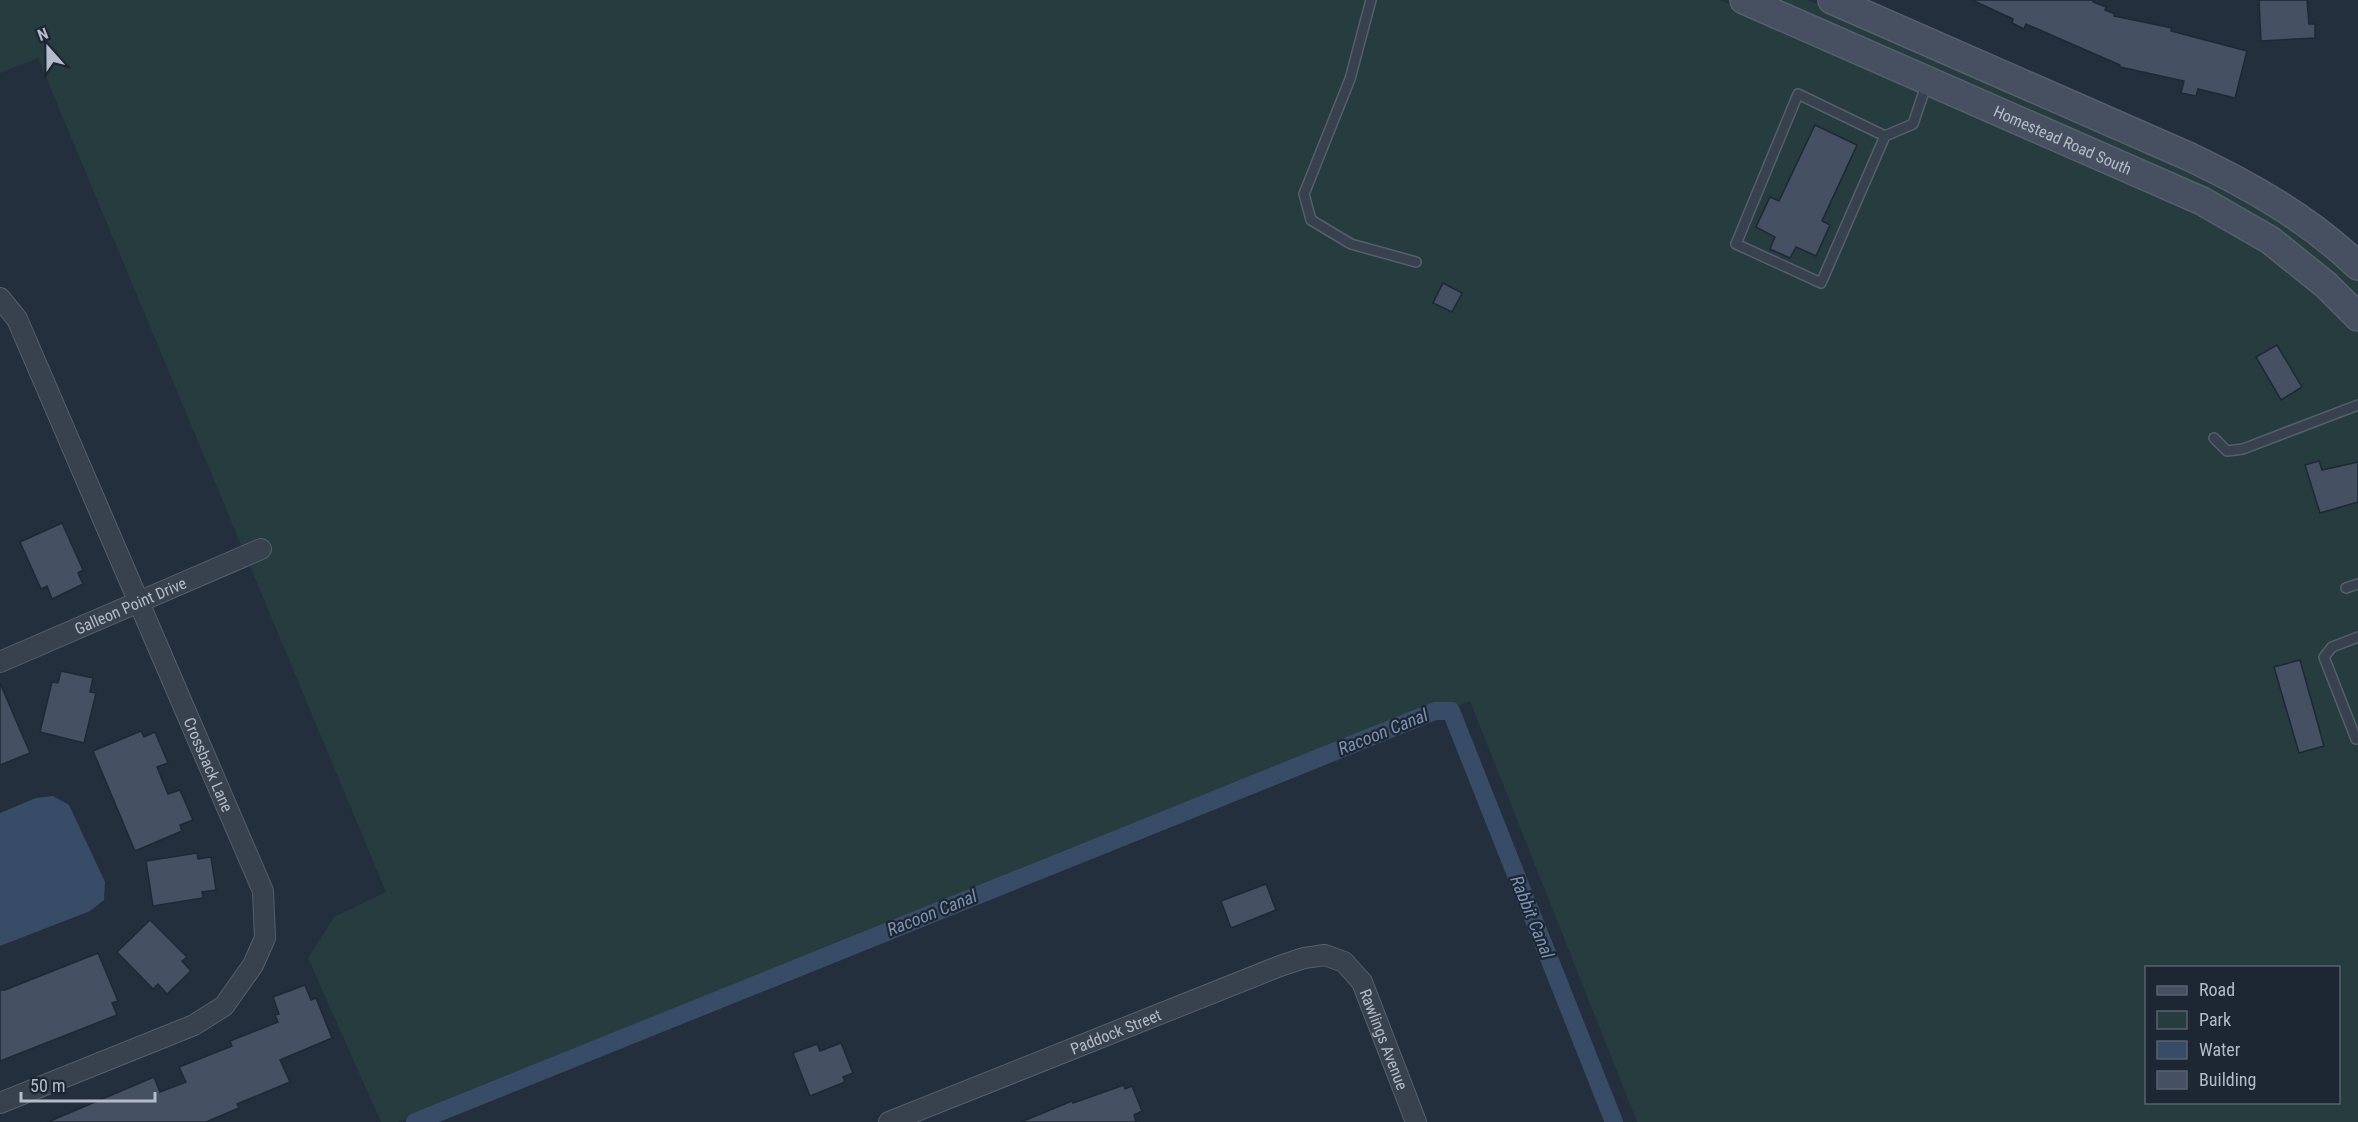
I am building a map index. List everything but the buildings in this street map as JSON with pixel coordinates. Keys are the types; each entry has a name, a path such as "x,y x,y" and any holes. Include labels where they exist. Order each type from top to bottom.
{"main road":[{"name":"Homestead Road South","path":"1744,0 2202,201 2270,240 2326,285 2358,317"},
{"path":"1832,0 2180,152 2240,181 2302,220 2358,266"}],"street":[{"name":"Crossback Lane","path":"0,298 17,319 263,891 264,938 253,965 224,1006 194,1025 0,1103"},
{"name":"Galleon Point Drive","path":"0,662 261,549"},
{"name":"Paddock Street","path":"889,1122 1280,966 1304,958 1325,955 1344,962"},
{"name":"Rawlings Avenue","path":"1344,962 1362,981 1416,1122"}],"lane":[{"path":"1371,0 1350,79 1304,194 1311,220 1351,244 1416,262"},
{"path":"1885,136 1798,94 1736,244 1821,283 1885,136 1913,124 1928,81"},
{"path":"2214,438 2228,451 2244,449 2358,405"},
{"path":"2346,588 2358,584"},
{"path":"2356,739 2324,657 2332,647 2358,637"}],"green space":[{"path":"0,0 1720,0 2198,210 2266,249 2320,292 2358,330 2358,1122 1637,1122 1470,701 398,1122 381,1122 308,958 334,917 386,892 38,58 0,73"},
{"path":"1769,0 1808,0 2187,166 2244,194 2358,279 2358,303 2332,277"}],"water":[{"path":"53,796 69,805 105,882 104,900 90,911 0,946 0,813 36,798"}],"waterway":[{"name":"Racoon Canal","path":"415,1122 1435,711 1451,711 1614,1122"}],"water label":[{"name":"Rabbit Canal","path":"1532,917"}]}
